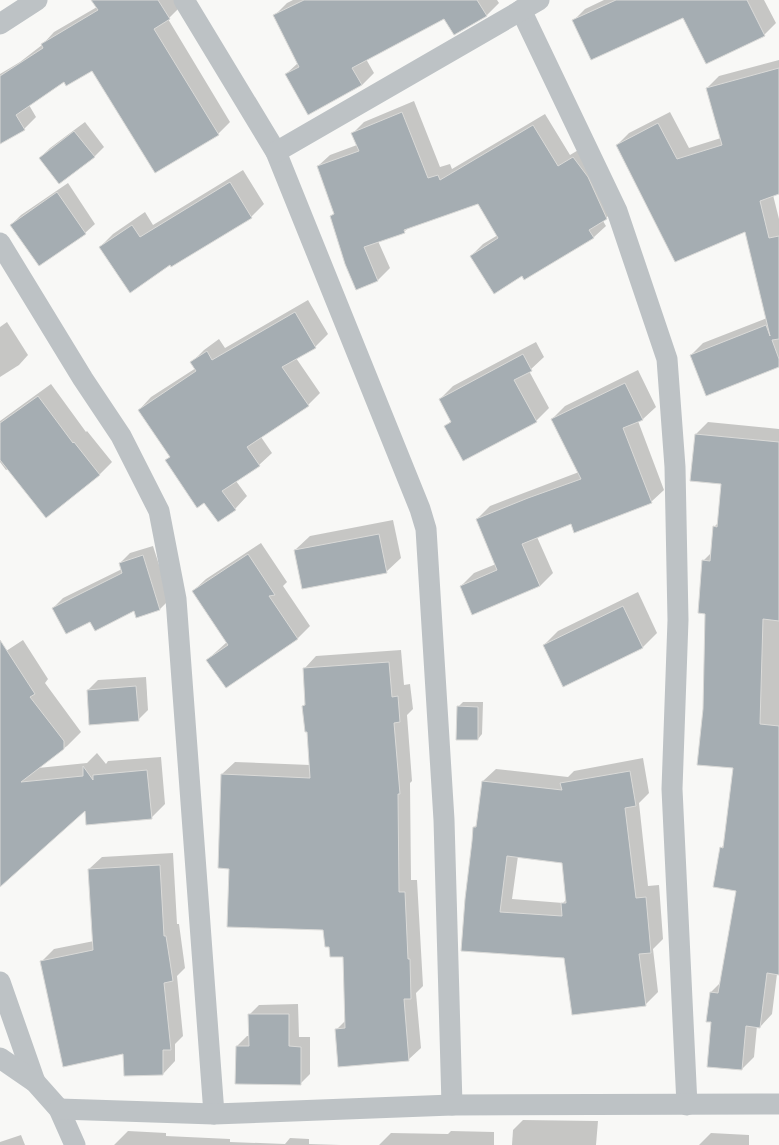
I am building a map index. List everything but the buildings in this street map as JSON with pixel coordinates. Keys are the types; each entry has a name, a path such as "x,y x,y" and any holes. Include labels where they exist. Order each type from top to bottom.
{"street":[{"path":"0,24 37,0"},
{"path":"184,0 276,152 418,502 426,529 444,820 452,1106"},
{"path":"276,152 539,0"},
{"path":"521,10 617,211 667,359 675,467 678,620 672,789 687,1105"},
{"path":"0,243 83,379 121,436 159,511 176,599 214,1114"},
{"path":"0,982 35,1082"},
{"path":"0,1058 35,1082 59,1109 75,1145"},
{"path":"59,1109 214,1114 452,1106 779,1104"}]}
